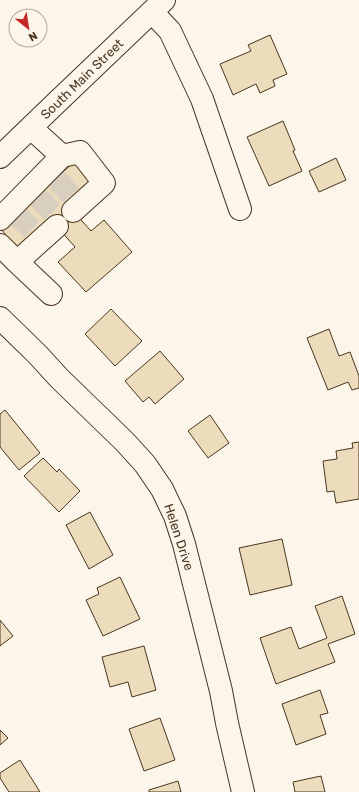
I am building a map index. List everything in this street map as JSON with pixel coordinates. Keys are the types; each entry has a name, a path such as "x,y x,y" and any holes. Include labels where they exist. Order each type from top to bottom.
{"street":[{"name":"South Main Street","path":"0,157 158,6"},
{"path":"158,6 202,100 240,209"},
{"path":"31,128 56,168"},
{"path":"9,214 56,168 80,152 104,183 75,204"},
{"path":"17,262 45,233"},
{"path":"0,246 51,294"},
{"name":"Helen Drive","path":"0,318 125,442 145,464 162,489 175,516 184,544 243,792"}],"building":[{"path":"270,35 287,74 273,80 275,86 260,93 256,84 233,95 220,64 251,51 248,45"},
{"path":"283,121 295,150 293,151 302,171 269,186 247,137"},
{"path":"336,158 346,180 319,192 309,171"},
{"path":"74,162 91,181 66,203 91,231 104,220 132,252 86,292 58,262 75,247 51,220 18,249 0,228"},
{"path":"111,309 142,341 115,366 85,334"},
{"path":"329,329 339,356 350,352 359,376 359,388 352,390 348,382 328,390 307,338"},
{"path":"160,351 184,379 155,404 149,397 143,402 125,381"},
{"path":"5,410 40,453 19,470 0,447 0,414"},
{"path":"210,415 229,443 208,458 188,431"},
{"path":"359,442 359,499 336,503 334,491 327,492 323,461 337,459 336,451 353,448 352,443"},
{"path":"43,458 57,472 59,469 80,491 59,512 24,476"},
{"path":"90,512 113,555 89,569 66,525"},
{"path":"282,539 292,585 250,595 239,548"},
{"path":"120,577 140,619 103,636 86,600 99,594 97,588"},
{"path":"342,596 355,634 328,644 335,662 276,684 260,638 291,627 299,649 327,638 315,606"},
{"path":"0,620 13,636 0,646"},
{"path":"144,646 156,690 132,697 128,682 110,687 102,657"},
{"path":"320,690 328,713 320,715 326,734 296,745 282,704"},
{"path":"160,718 175,760 144,771 129,729"},
{"path":"0,730 8,738 0,745"},
{"path":"20,760 40,792 9,792 0,778 0,773"},
{"path":"321,776 325,792 295,792 293,782"},
{"path":"178,781 181,792 149,792 149,790"}],"tunnel":[{"path":"56,179 73,197"},
{"path":"37,196 62,222"},
{"path":"16,214 36,233"}]}
